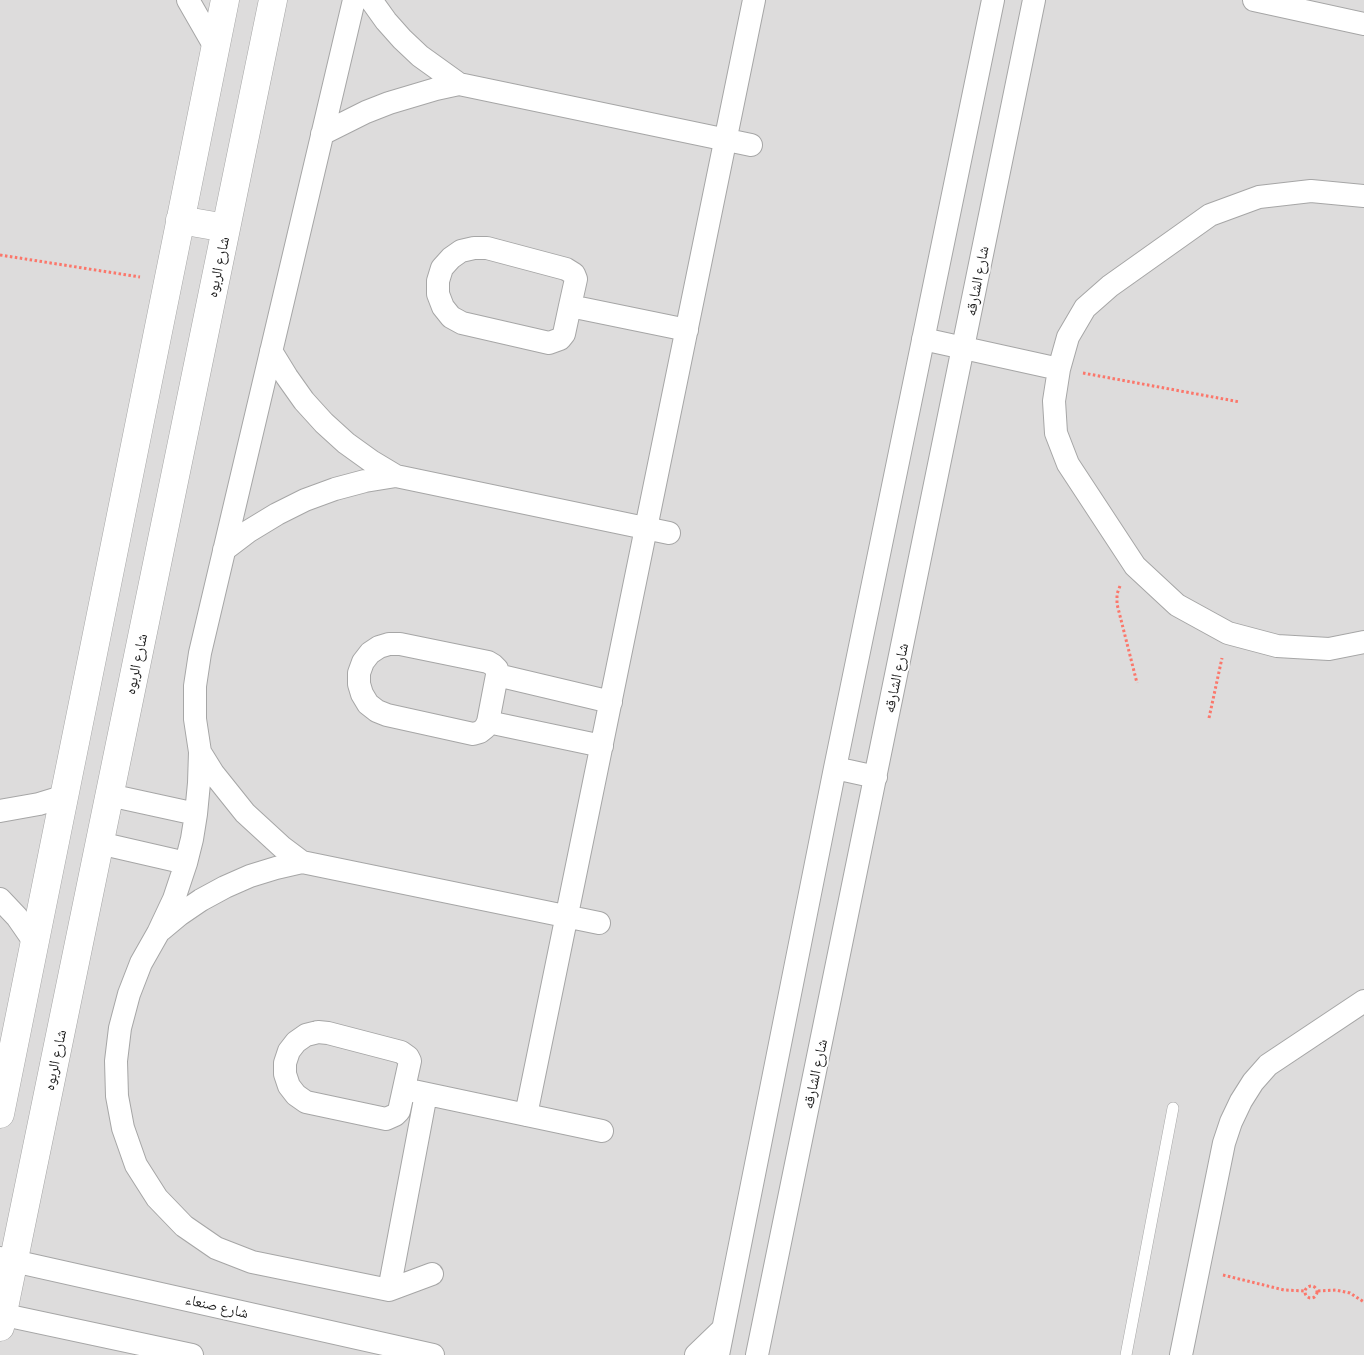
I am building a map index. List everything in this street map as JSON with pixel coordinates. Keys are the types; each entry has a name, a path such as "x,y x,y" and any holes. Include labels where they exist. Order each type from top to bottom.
{"street":[{"path":"188,0 215,47"},
{"path":"0,1114 225,0"},
{"name":"شارع الربوه","path":"1,1319 7,1260 99,843 273,0"},
{"path":"354,0 200,653 195,686 195,719 200,752 199,783 196,814 186,864 174,899 141,963 128,994 120,1028 116,1061 117,1096 123,1128 136,1165 157,1198 184,1226 216,1248 252,1262 389,1290 432,1274"},
{"path":"371,0 386,21 420,56 460,84 751,145"},
{"path":"526,1115 754,0"},
{"path":"718,1355 835,768 993,0"},
{"name":"شارع الشارقه","path":"761,1350 1034,0"},
{"path":"1254,0 1364,24"},
{"path":"322,134 389,103 412,95 460,84"},
{"path":"1364,196 1311,191 1259,197 1210,215 1110,286 1085,308 1068,337 1054,401 1056,433 1068,464 1135,566 1177,605 1228,633 1277,646 1329,649 1364,642"},
{"path":"180,220 226,228"},
{"path":"487,248 570,271 576,278 570,306 564,334 560,339 549,343 462,323 451,316 442,306 438,294 438,281 442,268 461,251 487,248"},
{"path":"570,306 687,330"},
{"path":"923,339 1060,369"},
{"path":"272,351 286,377 324,423 346,443 396,476 669,533"},
{"path":"224,550 277,514 305,500 334,489 396,476"},
{"path":"389,644 400,644 488,662 496,669 497,675 488,722 485,728 473,734 387,715 377,711 368,704 359,684 359,673 363,662 370,653 379,647 389,644"},
{"path":"94,650 137,659"},
{"path":"497,675 611,702"},
{"path":"488,722 602,746"},
{"path":"200,752 213,773 245,813 282,847 302,862"},
{"path":"835,768 876,777"},
{"path":"109,795 196,814"},
{"path":"0,811 39,804 65,796"},
{"path":"99,843 186,864"},
{"path":"158,933 179,915 225,887 267,870 302,862 599,923"},
{"path":"0,900 17,917 34,943"},
{"path":"1181,1355 1224,1143 1241,1101 1253,1082 1268,1065 1364,1001"},
{"path":"318,1032 328,1033 404,1054 410,1061 404,1089 399,1111 396,1115 386,1119 306,1102 296,1095 289,1086 285,1062 289,1051 296,1042 306,1035 318,1032"},
{"path":"404,1089 602,1131"},
{"path":"389,1290 426,1094"},
{"name":"شارع صنعاء","path":"7,1260 433,1355"},
{"path":"1,1319 192,1355"},
{"path":"696,1355 723,1329"}],"lane":[{"path":"1126,1355 1173,1108"}],"path":[{"path":"0,255 168,282"},
{"path":"1060,369 1240,402"},
{"path":"1135,566 1121,584 1117,594 1117,604 1138,683"},
{"path":"1209,718 1228,633"},
{"path":"1198,1269 1284,1290 1304,1291"},
{"path":"1304,1291 1306,1287 1311,1286 1315,1287 1318,1291"},
{"path":"1318,1291 1336,1290 1350,1293 1364,1302"},
{"path":"1304,1291 1305,1296 1309,1299 1313,1299 1318,1291"}],"shaded area":[{"path":"0,0 1364,0 1364,1355 0,1355"}]}
